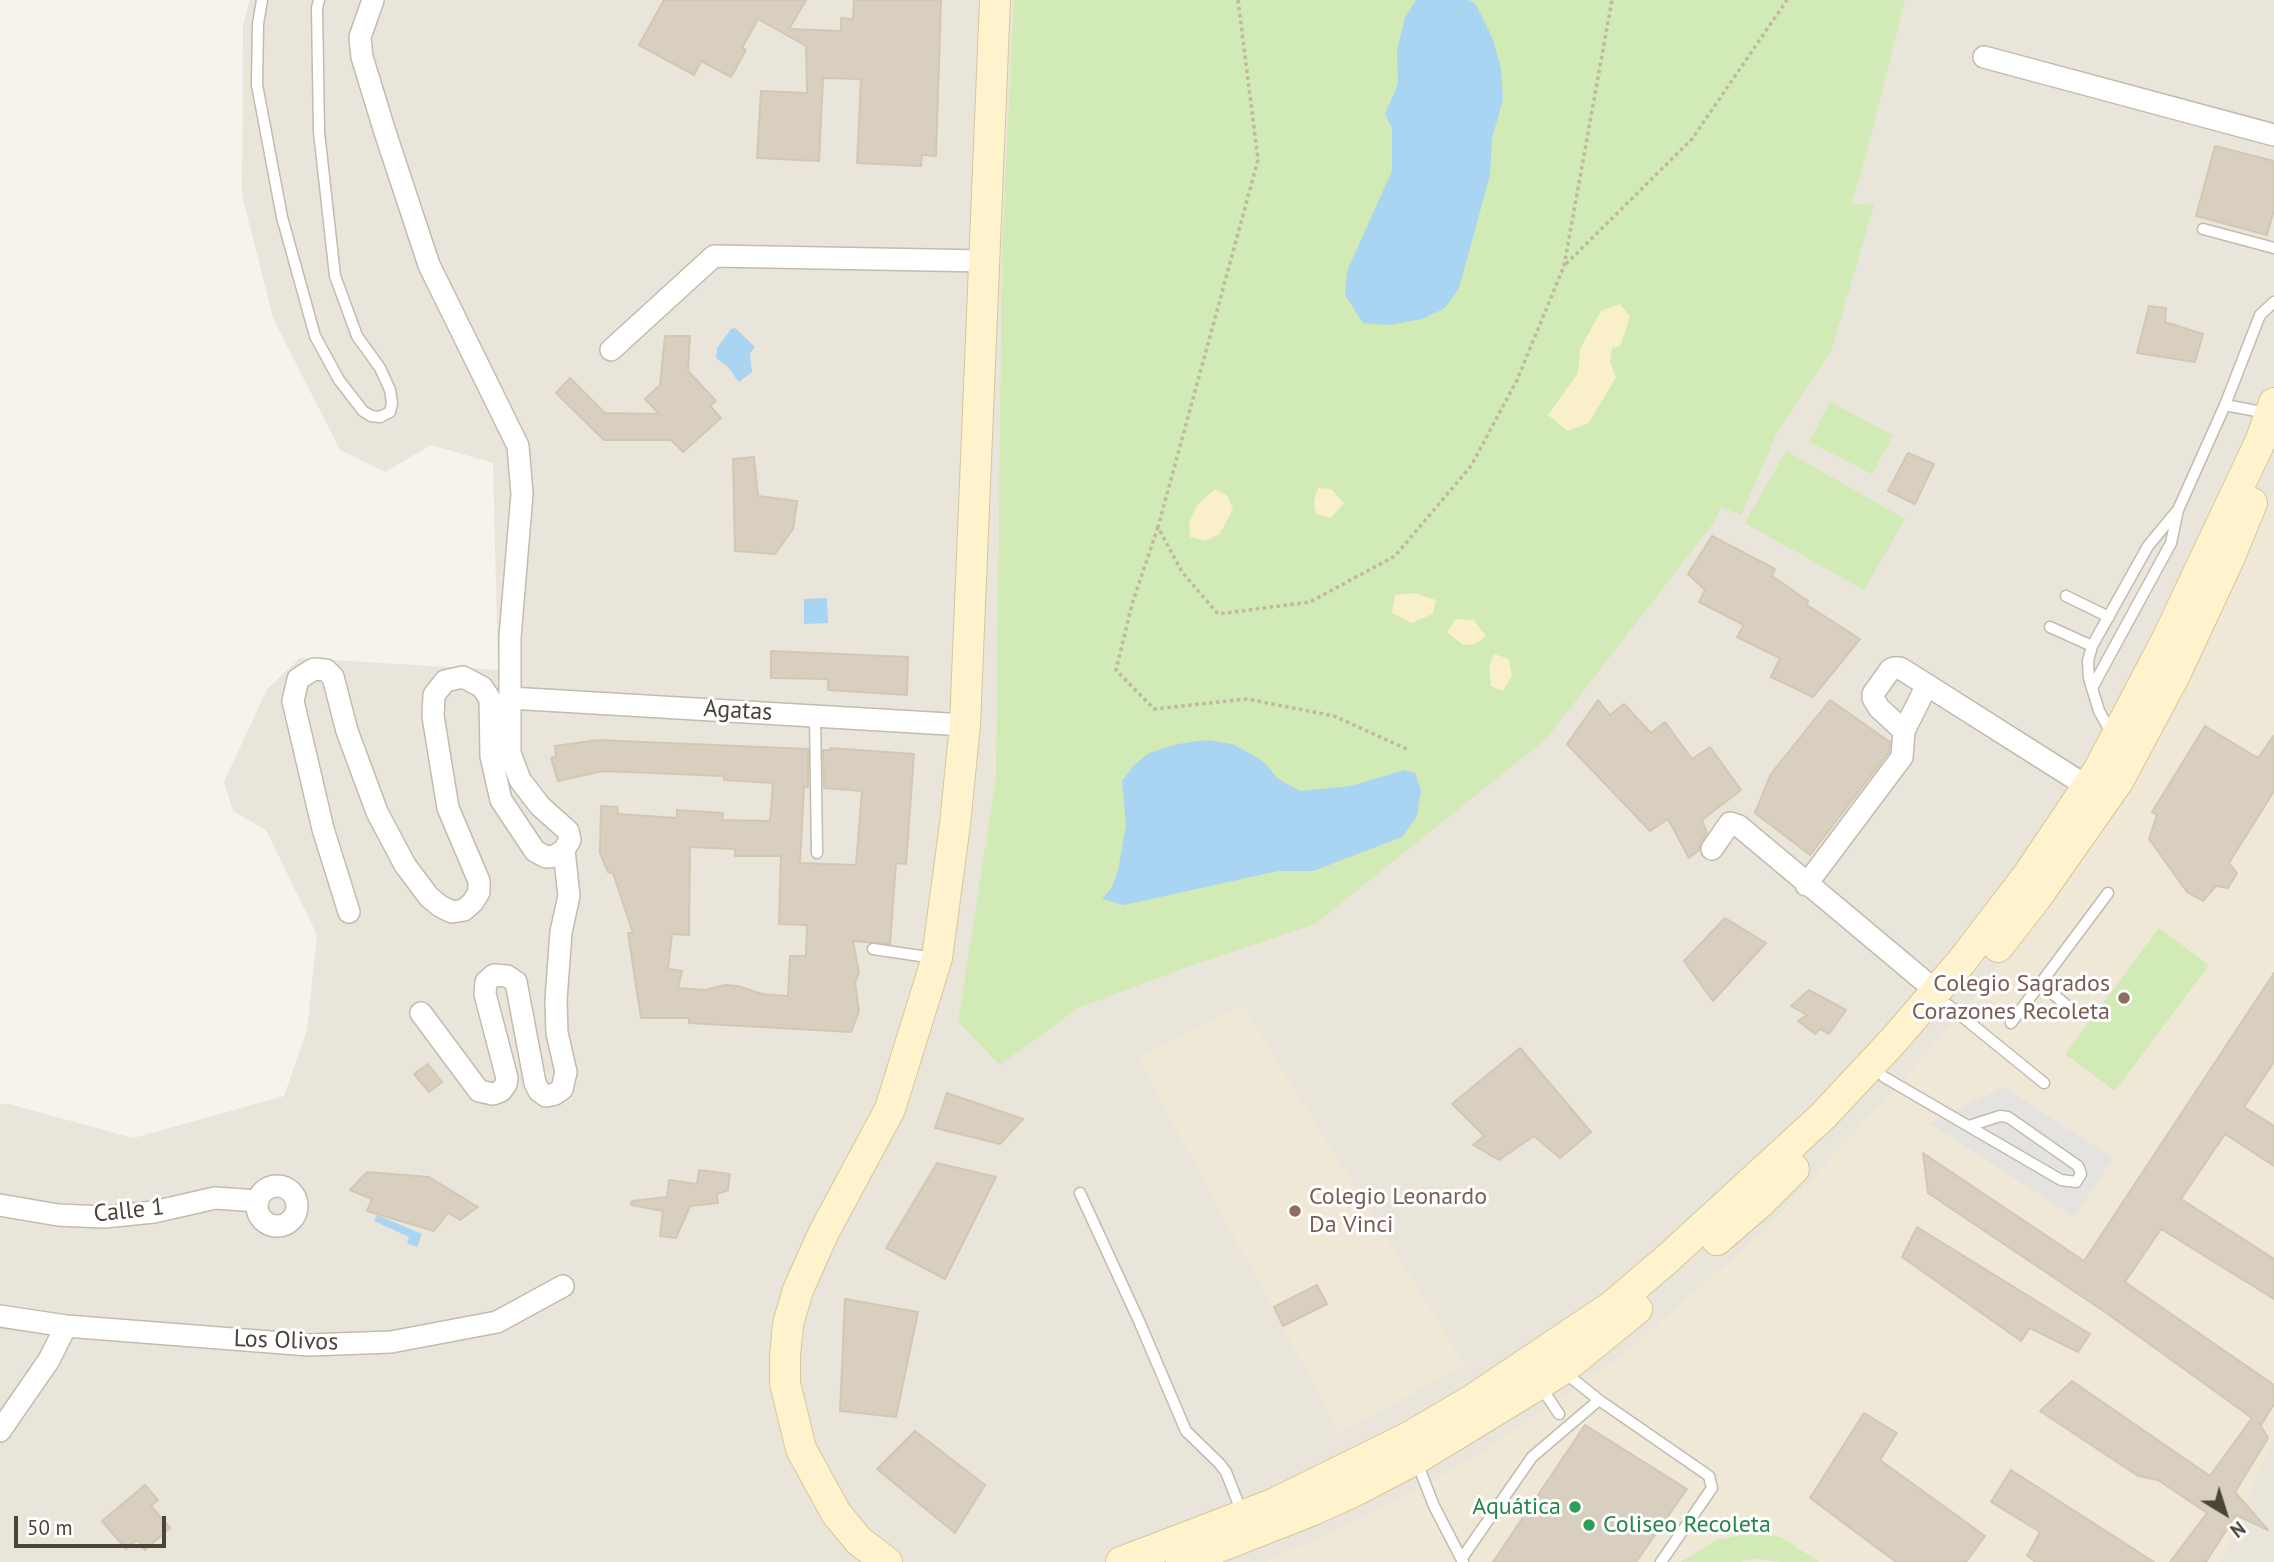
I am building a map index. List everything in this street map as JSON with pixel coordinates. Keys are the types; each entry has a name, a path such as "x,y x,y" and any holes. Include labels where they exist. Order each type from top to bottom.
{"main road":[{"path":"887,1562 859,1541 836,1514 801,1449 785,1383 785,1356 788,1324 798,1290 823,1234 890,1109 937,958 965,724 995,0"},
{"path":"1181,1562 1285,1498 1409,1437 1484,1392 1612,1306 1823,1116 1894,1040 1942,998 2037,897 2119,780 2175,675 2269,448 2273,410"},
{"path":"1124,1562 1355,1491 1416,1460 1551,1377 1603,1339 1759,1203 1884,1077 2088,787 2269,448"},
{"path":"1202,1562 1240,1528"}],"street":[{"path":"349,912 323,829 293,701 298,679 314,669 326,670 333,677 347,731 377,812 405,865 429,897 440,906 452,912 464,910 473,902 479,881 448,808 433,716 435,695 445,681 463,677 482,687 490,699 491,756 501,800 535,851 546,857 555,856 564,850 570,840 568,831 540,806 520,780 510,753 510,637 522,494 518,446 429,265 397,168 362,57 360,37 373,0"},
{"path":"1984,57 2274,135"},
{"path":"611,350 714,256 984,261"},
{"path":"1904,731 1875,703 1873,694 1894,668 1900,668 2088,787"},
{"path":"1807,885 1902,757 1904,731 1927,685"},
{"name":"Agatas","path":"510,698 965,724"},
{"path":"1712,849 1730,823 1740,826 1942,998"},
{"path":"421,1013 479,1091 493,1094 501,1091 507,1077 485,994 486,982 494,975 507,976 516,982 535,1083 539,1091 546,1096 562,1090 565,1072 557,1033 556,1000 561,932 569,896 564,850"},
{"name":"Calle 1","path":"0,1205 58,1215 104,1217 154,1212 215,1198 257,1201"},
{"name":"Los Olivos","path":"0,1316 66,1326 309,1345 391,1342 497,1322 563,1286"},
{"path":"0,1431 50,1360 66,1326"}],"lane":[{"path":"262,0 258,24 257,85 282,217 314,336 339,380 363,411 380,417 390,412 390,390 380,368 357,336 335,276 319,132 319,0"},
{"path":"2203,229 2274,248"},
{"path":"2092,688 2171,543 2178,510 2225,405 2260,315 2274,302"},
{"path":"2225,405 2273,410"},
{"path":"2115,740 2099,711 2092,688 2088,661 2092,646 2148,546 2178,510"},
{"path":"2066,596 2109,617"},
{"path":"2050,627 2092,646"},
{"path":"815,715 817,853"},
{"path":"2011,1023 2108,893"},
{"path":"873,949 937,958"},
{"path":"2040,984 2078,1015"},
{"path":"1942,998 2044,1083"},
{"path":"1884,1077 2061,1180 2076,1182 2081,1174 2078,1166 2008,1117 2000,1116 1969,1126"},
{"path":"1080,1193 1186,1432 1226,1472 1240,1528"},
{"path":"1551,1377 1599,1400 1709,1476 1712,1488 1661,1562"},
{"path":"1551,1377 1563,1421"},
{"path":"1416,1460 1434,1506 1462,1560 1532,1457 1563,1421 1599,1400"}],"path":[{"path":"1238,0 1258,160 1158,527 1132,604 1116,670 1154,709 1247,699 1334,716 1407,749"},
{"path":"1158,527 1182,572 1218,614 1310,602 1395,556 1471,466 1517,380 1564,266 1612,0"},
{"path":"1564,266 1692,138 1787,0"}],"shaded area":[{"path":"250,0 2274,0 2274,1562 0,1562 0,1104 9,1104 133,1138 284,1096 307,1030 317,935 266,830 233,811 224,782 267,689 300,658 498,670 493,463 431,445 385,472 340,450 273,318 242,195 243,26"},
{"name":"Colegio Sagrados Corazones Recoleta","path":"2274,489 2274,1437 2221,1562 1264,1562 1361,1519 1472,1459 1622,1355 1765,1230 1917,1064 2029,932 2083,856 2244,556"},
{"name":"Colegio Leonardo Da Vinci","path":"1242,1004 1465,1365 1340,1433 1137,1057"},
{"path":"2004,1087 2113,1158 2074,1217 1929,1123"}],"green space":[{"path":"1014,0 1905,0 1862,170 1851,203 1874,205 1832,349 1777,433 1741,515 1721,507 1714,522 1547,738 1315,924 1190,966 1078,1008 1000,1065 958,1022 996,778 1002,248"},
{"path":"1830,402 1893,435 1872,474 1809,442"},
{"path":"1786,451 1905,519 1864,590 1745,523"},
{"path":"2159,928 2209,965 2115,1091 2065,1054"},
{"path":"1747,1534 1781,1537 1819,1562 1756,1559 1739,1562 1681,1562 1716,1540"}],"sand":[{"path":"1620,304 1630,317 1620,346 1612,348 1610,362 1616,377 1589,423 1568,431 1548,415 1578,373 1580,349 1601,311"},
{"path":"1318,488 1331,489 1344,503 1331,518 1316,514 1314,501"},
{"path":"1215,489 1227,495 1233,509 1220,534 1205,541 1190,537 1189,523 1197,505"},
{"path":"1414,593 1436,600 1433,614 1411,623 1392,613 1395,595"},
{"path":"1456,619 1474,620 1486,636 1475,644 1463,645 1447,632"},
{"path":"1494,654 1509,659 1512,676 1503,691 1491,686 1489,666"}],"water":[{"path":"1416,0 1468,0 1475,3 1492,37 1501,68 1503,100 1492,138 1490,175 1459,288 1445,308 1422,319 1389,325 1363,323 1345,295 1347,271 1392,171 1392,128 1385,114 1398,84 1397,51 1405,18"},
{"path":"735,328 755,347 750,353 752,372 739,382 728,367 716,358 717,348 731,329"},
{"path":"827,598 828,623 804,624 804,599"},
{"path":"1206,740 1232,744 1255,756 1266,764 1278,779 1301,791 1350,786 1405,770 1415,773 1421,790 1417,816 1402,837 1313,871 1278,871 1124,905 1102,899 1112,887 1118,871 1126,824 1122,781 1134,765 1149,753 1178,744"},
{"path":"377,1215 422,1234 417,1247 407,1243 409,1237 374,1221"}],"building":[{"path":"664,0 806,0 789,29 841,31 841,18 853,19 854,0 941,0 936,156 922,155 921,166 857,163 861,79 823,78 819,161 757,158 761,91 807,93 806,46 758,19 742,48 746,50 731,77 701,61 694,75 639,45"},
{"path":"2215,146 2274,161 2274,210 2267,235 2196,216"},
{"path":"2149,306 2166,308 2165,322 2203,334 2195,362 2137,353"},
{"path":"665,336 690,336 688,371 716,401 710,406 721,418 683,452 671,440 604,440 556,393 570,378 605,413 659,414 645,399 660,385"},
{"path":"1908,453 1934,464 1915,504 1888,491"},
{"path":"754,457 758,496 797,501 793,529 775,554 735,551 733,459"},
{"path":"1712,536 1775,569 1772,576 1808,601 1807,605 1860,639 1813,697 1771,677 1780,658 1737,637 1744,625 1699,602 1705,590 1688,574"},
{"path":"771,651 908,657 907,695 828,690 828,679 771,678"},
{"path":"1598,700 1610,715 1624,704 1651,733 1665,722 1692,759 1710,747 1741,790 1702,820 1707,833 1699,850 1689,858 1668,819 1650,831 1567,744"},
{"path":"1830,700 1890,742 1889,752 1810,855 1755,813 1771,774"},
{"path":"2205,726 2258,758 2274,735 2274,791 2229,863 2237,873 2228,888 2216,886 2203,901 2187,892 2149,839 2157,815 2152,812"},
{"path":"598,740 808,749 808,787 804,787 800,863 856,865 862,791 824,788 823,750 831,748 914,754 906,864 896,863 890,944 853,941 859,973 855,983 859,1011 851,1032 689,1023 689,1018 641,1018 628,933 633,933 613,873 608,872 600,853 601,806 617,807 618,814 677,818 677,810 723,813 722,820 770,821 773,783 724,780 724,776 603,771 558,781 551,758 556,756 555,746","holes":["690,847 735,849 735,856 781,856 779,924 807,925 806,956 790,956 788,996 762,994 738,986 725,985 705,990 678,988 682,971 668,969 672,934 689,935"]},
{"path":"1725,918 1766,943 1713,1001 1684,961"},
{"path":"2274,973 2274,1062 2244,1107 2274,1126 2274,1166 2225,1134 2181,1199 2274,1259 2274,1299 2161,1229 2125,1282 2274,1385 2274,1404 2261,1425 2259,1423 2268,1438 2235,1492 2268,1530 2236,1515 2206,1562 2170,1562 2207,1513 2158,1480 2138,1476 2040,1411 2072,1381 2210,1476 2252,1418 2105,1312 1928,1193 1923,1153 2084,1261"},
{"path":"1809,990 1846,1010 1829,1034 1820,1029 1815,1034 1798,1021 1807,1015 1791,1006"},
{"path":"1520,1048 1591,1132 1560,1158 1534,1136 1499,1160 1473,1145 1484,1136 1452,1104"},
{"path":"428,1064 442,1082 429,1092 414,1074"},
{"path":"947,1093 1023,1119 1000,1144 935,1128"},
{"path":"937,1163 996,1177 945,1279 886,1248"},
{"path":"699,1170 730,1174 728,1190 717,1194 718,1203 690,1206 676,1238 660,1236 663,1211 631,1205 632,1201 667,1197 669,1180 697,1184"},
{"path":"367,1172 429,1177 478,1207 460,1220 448,1213 434,1231 367,1211 372,1199 350,1190"},
{"path":"1917,1227 2090,1334 2078,1352 2030,1328 2021,1341 1902,1257"},
{"path":"1317,1285 1327,1304 1283,1326 1274,1307"},
{"path":"845,1299 918,1312 896,1417 840,1411"},
{"path":"1864,1413 1897,1433 1880,1460 1985,1536 1966,1562 1896,1562 1810,1498"},
{"name":"Coliseo Recoleta","path":"1585,1425 1687,1489 1636,1562 1493,1562"},
{"path":"915,1431 985,1485 955,1533 877,1469"},
{"path":"2011,1470 2154,1562 2036,1562 2027,1556 2040,1532 1991,1502"},
{"path":"145,1485 158,1500 151,1506 170,1528 145,1550 137,1540 126,1549 102,1521"}],"place":[{"name":"Colegio Sagrados Corazones Recoleta","path":"2124,998"},
{"name":"Colegio Leonardo Da Vinci","path":"1295,1211"},
{"name":"Aquática","path":"1575,1507"},
{"name":"Coliseo Recoleta","path":"1589,1525"}]}
